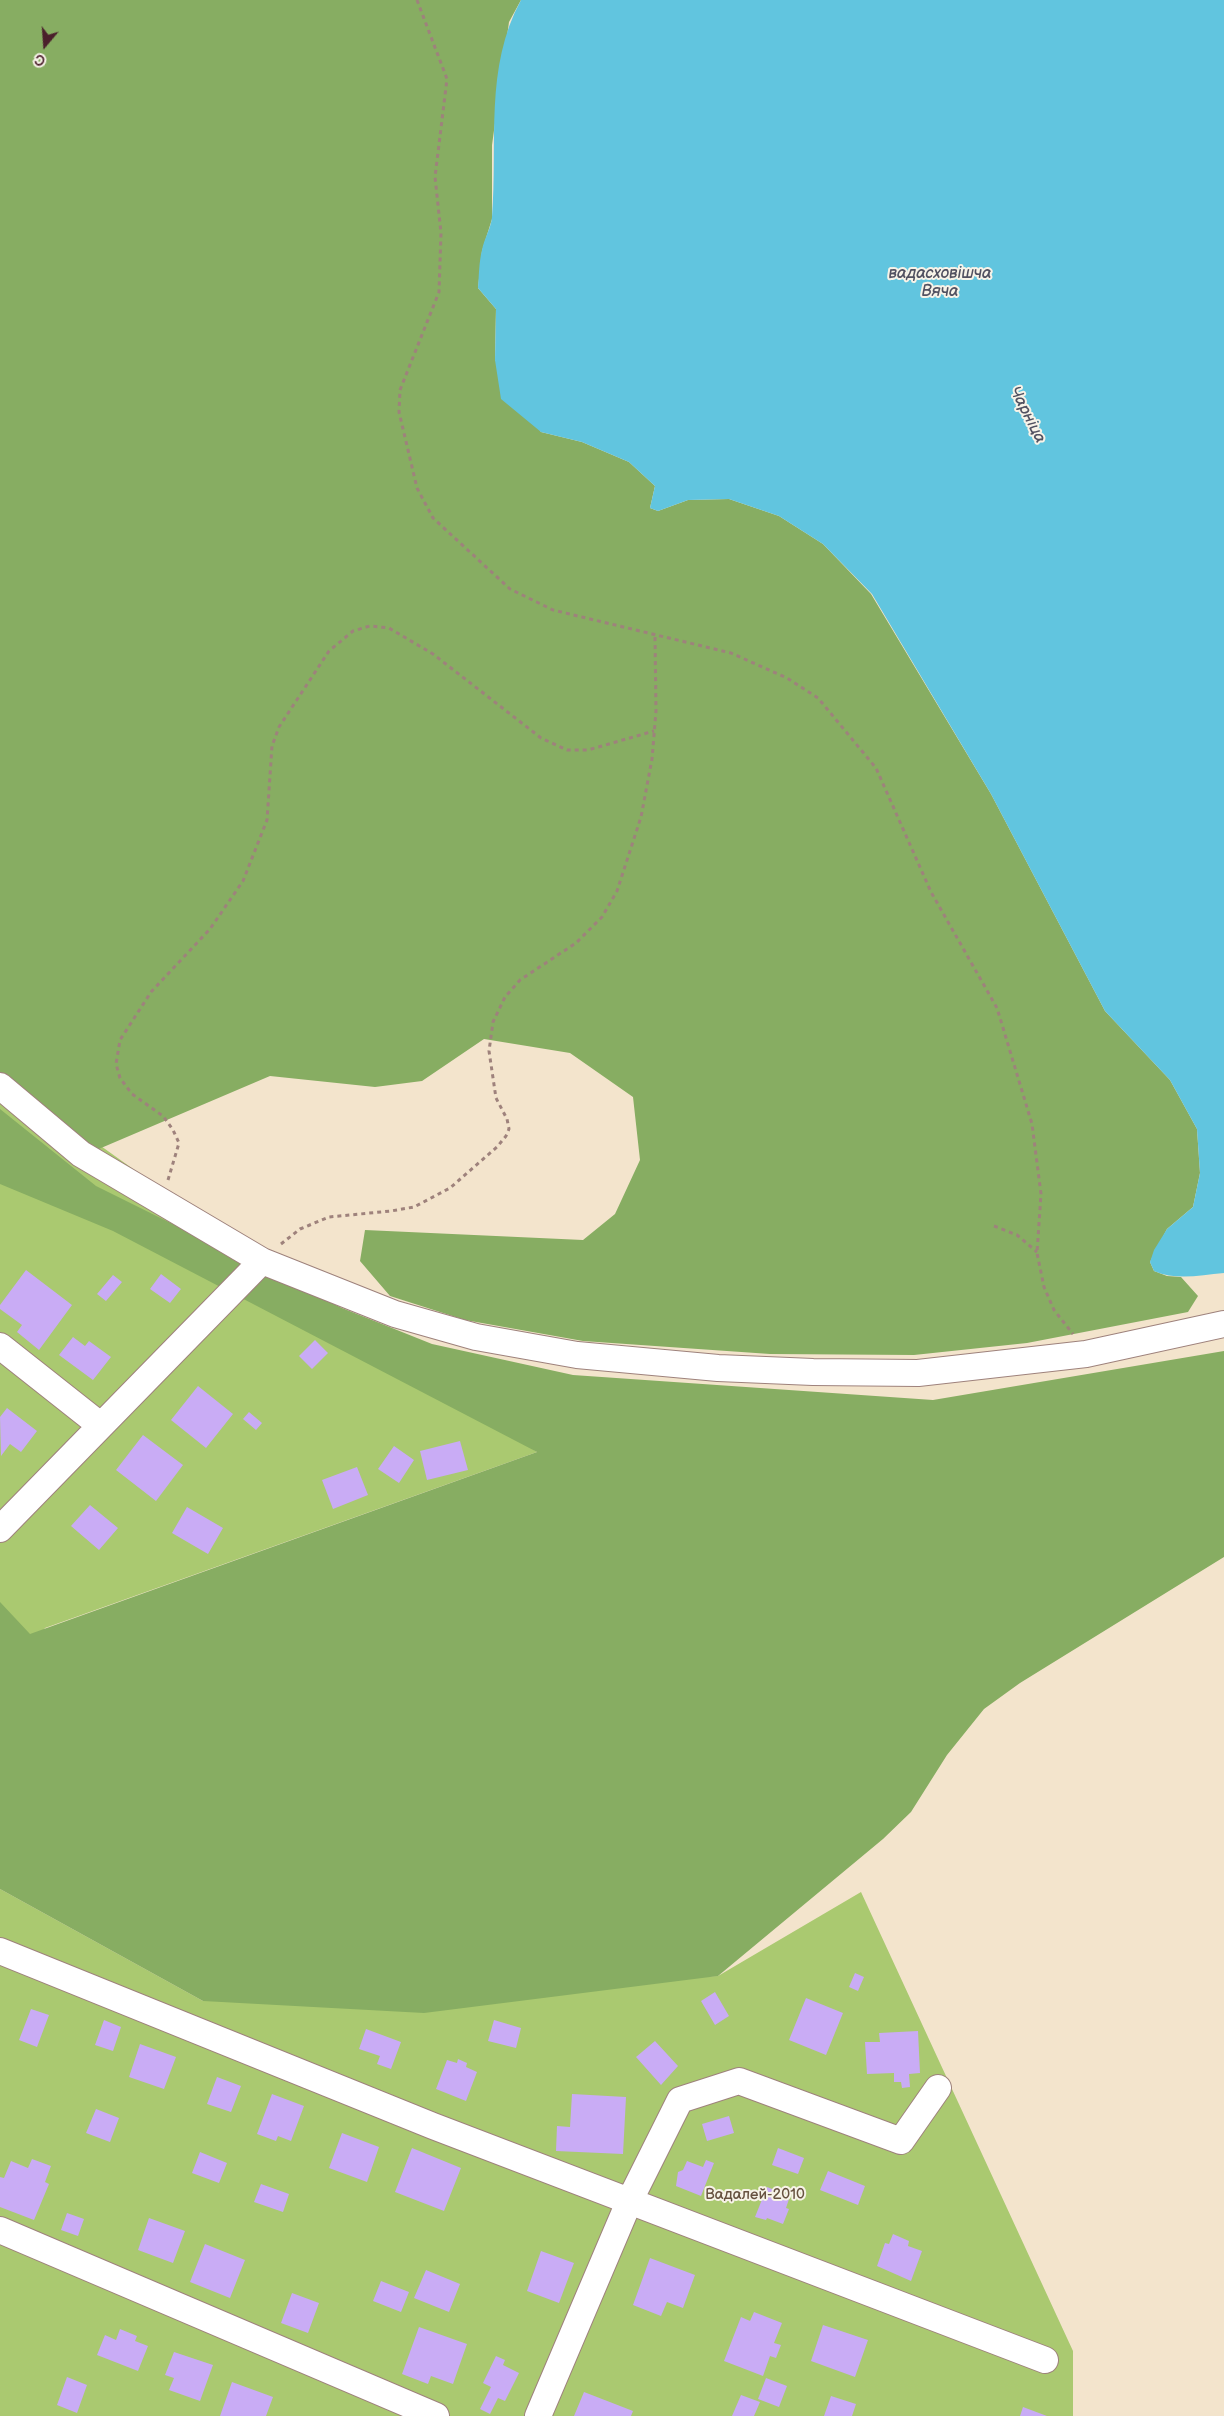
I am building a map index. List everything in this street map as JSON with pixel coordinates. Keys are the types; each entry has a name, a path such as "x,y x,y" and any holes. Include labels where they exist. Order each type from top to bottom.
{"street":[{"path":"0,1086 81,1154 262,1261 395,1314 476,1338 577,1355 718,1368 813,1372 918,1373 1086,1354 1224,1324"},
{"path":"0,1529 262,1261"},
{"path":"0,1346 100,1425"},
{"path":"0,1952 433,2126 1044,2360"},
{"path":"538,2416 629,2202 680,2100 739,2081 901,2142 938,2088"},
{"path":"0,2230 436,2416"}],"path":[{"path":"417,0 447,79 434,177 441,233 439,292 400,390 399,412 417,488 433,518 510,588 553,610 731,653 786,678 818,698 876,768 931,892 997,1008 1032,1124 1042,1194 1037,1253 1044,1288 1054,1310 1064,1321 1086,1354"},
{"path":"158,1201 173,1169 179,1143 163,1116 132,1094 120,1078 116,1064 120,1040 151,992 210,929 243,881 267,820 272,746 279,727 329,651 353,631 370,626 389,628 433,654 541,738 567,750 588,750 654,731"},
{"path":"262,1261 300,1228 329,1217 414,1207 443,1192 476,1166 506,1136 509,1129 507,1119 496,1098 489,1051 493,1022 505,996 520,980 576,943 602,917 617,891 641,817 654,731 656,711 655,636"},
{"path":"994,1226 1017,1235 1037,1253"}],"green space":[{"path":"0,0 521,0 509,22 492,145 492,219 482,251 478,288 496,309 495,360 541,432 582,442 629,462 655,486 650,508 658,511 688,500 729,499 779,516 823,544 871,594 991,794 1105,1011 1170,1080 1197,1129 1200,1173 1193,1207 1167,1229 1150,1262 1154,1271 1167,1276 1181,1277 1198,1296 1188,1312 1027,1343 914,1355 770,1354 583,1341 465,1320 390,1296 360,1261 365,1230 583,1240 615,1214 640,1160 633,1097 570,1053 484,1039 422,1081 375,1087 270,1076 94,1151 0,1072"},
{"path":"0,1074 262,1261 537,1452 45,1628 0,1698"},
{"path":"0,1109 96,1186 342,1308 432,1344 573,1375 933,1400 1224,1351 1224,1557 1020,1683 984,1709 947,1755 911,1812 883,1839 718,1976 424,2013 203,2001 0,1889 0,1602 30,1634 537,1452 113,1231 0,1184"},
{"name":"Вадалей-2010","path":"0,1889 203,2001 718,1976 861,1892 1073,2351 1073,2416 0,2416"}],"water":[{"name":"вадасховішча Вяча","path":"521,0 1224,0 1224,1273 1180,1277 1154,1271 1150,1262 1154,1250 1167,1229 1193,1207 1200,1173 1197,1129 1170,1080 1105,1011 991,794 872,594 823,544 779,516 729,499 688,500 658,511 650,508 655,486 629,462 582,442 541,432 501,399 495,360 496,309 478,288 481,255 492,217 497,79 509,26"}],"building":[{"path":"26,1270 72,1305 39,1350 17,1332 22,1325 0,1309 0,1305"},
{"path":"161,1274 181,1289 170,1303 150,1289"},
{"path":"113,1275 122,1282 106,1301 97,1294"},
{"path":"73,1337 85,1346 89,1341 111,1357 93,1380 59,1355"},
{"path":"315,1340 328,1353 312,1369 299,1356"},
{"path":"198,1386 233,1414 206,1448 171,1420"},
{"path":"7,1408 37,1431 21,1452 10,1444 1,1456 0,1417"},
{"path":"249,1412 262,1423 256,1430 243,1419"},
{"path":"143,1435 183,1465 156,1501 116,1470"},
{"path":"460,1441 468,1470 427,1480 420,1451"},
{"path":"394,1446 414,1460 399,1483 378,1469"},
{"path":"357,1467 368,1495 333,1509 322,1480"},
{"path":"90,1505 118,1528 99,1550 71,1526"},
{"path":"187,1507 223,1528 208,1554 172,1533"},
{"path":"855,1973 864,1977 858,1991 849,1987"},
{"path":"715,1992 729,2016 715,2025 701,2001"},
{"path":"806,1998 843,2013 826,2055 789,2040"},
{"path":"31,2009 49,2015 37,2047 19,2040"},
{"path":"104,2020 121,2027 113,2051 95,2045"},
{"path":"494,2020 521,2028 516,2048 488,2041"},
{"path":"366,2029 401,2042 391,2069 377,2064 380,2056 359,2049"},
{"path":"918,2031 920,2073 909,2074 910,2087 902,2088 901,2082 894,2082 894,2073 867,2074 865,2042 880,2042 879,2033"},
{"path":"655,2041 678,2066 661,2085 636,2057"},
{"path":"140,2044 176,2057 164,2089 129,2077"},
{"path":"458,2059 467,2063 466,2067 477,2072 466,2101 436,2089 447,2060 457,2063"},
{"path":"217,2077 241,2086 231,2112 207,2104"},
{"path":"272,2094 304,2106 291,2141 278,2136 276,2141 257,2134"},
{"path":"572,2094 626,2097 623,2154 556,2151 557,2126 570,2127"},
{"path":"96,2109 119,2118 110,2142 86,2133"},
{"path":"729,2116 734,2133 707,2141 702,2124"},
{"path":"342,2133 379,2147 367,2182 329,2168"},
{"path":"412,2148 461,2168 444,2211 395,2192"},
{"path":"778,2148 804,2158 798,2174 772,2165"},
{"path":"200,2152 227,2163 219,2183 192,2173"},
{"path":"32,2159 51,2166 45,2182 49,2184 34,2220 0,2207 0,2177 4,2178 11,2161 28,2168"},
{"path":"706,2160 714,2163 701,2196 676,2186 678,2172 683,2170 687,2161 703,2167"},
{"path":"828,2171 865,2186 858,2205 820,2190"},
{"path":"261,2184 289,2194 283,2212 254,2202"},
{"path":"767,2187 790,2196 786,2208 789,2209 783,2224 767,2218 766,2220 755,2217"},
{"path":"67,2213 84,2219 78,2236 61,2230"},
{"path":"149,2218 185,2231 173,2263 138,2250"},
{"path":"893,2234 909,2241 908,2246 922,2251 911,2281 877,2266 885,2243 889,2244"},
{"path":"205,2244 245,2260 230,2298 190,2282"},
{"path":"541,2251 574,2263 559,2303 527,2291"},
{"path":"650,2258 695,2275 683,2308 667,2302 661,2316 633,2305"},
{"path":"426,2270 460,2284 449,2312 414,2298"},
{"path":"381,2281 409,2292 401,2312 373,2301"},
{"path":"292,2293 319,2303 308,2333 281,2323"},
{"path":"754,2312 782,2323 774,2343 781,2345 776,2358 770,2356 763,2376 724,2361 741,2317 750,2321"},
{"path":"823,2325 868,2340 855,2377 811,2361"},
{"path":"419,2327 467,2344 453,2384 431,2376 428,2384 402,2374"},
{"path":"120,2329 137,2336 135,2341 148,2346 138,2371 97,2355 105,2335 116,2340"},
{"path":"174,2352 213,2365 200,2401 169,2390 174,2378 165,2375"},
{"path":"496,2356 505,2360 503,2365 519,2373 505,2401 498,2398 490,2414 480,2409 491,2387 483,2383"},
{"path":"67,2377 87,2385 77,2413 57,2405"},
{"path":"766,2378 787,2386 779,2407 758,2399"},
{"path":"232,2382 273,2397 266,2416 220,2416"},
{"path":"584,2392 633,2411 631,2416 574,2416"},
{"path":"741,2395 760,2402 754,2416 732,2416"},
{"path":"831,2396 856,2404 852,2416 824,2416"},
{"path":"1023,2407 1047,2416 1020,2416"}],"water label":[{"name":"Чарніца","path":"1027,415"}]}
